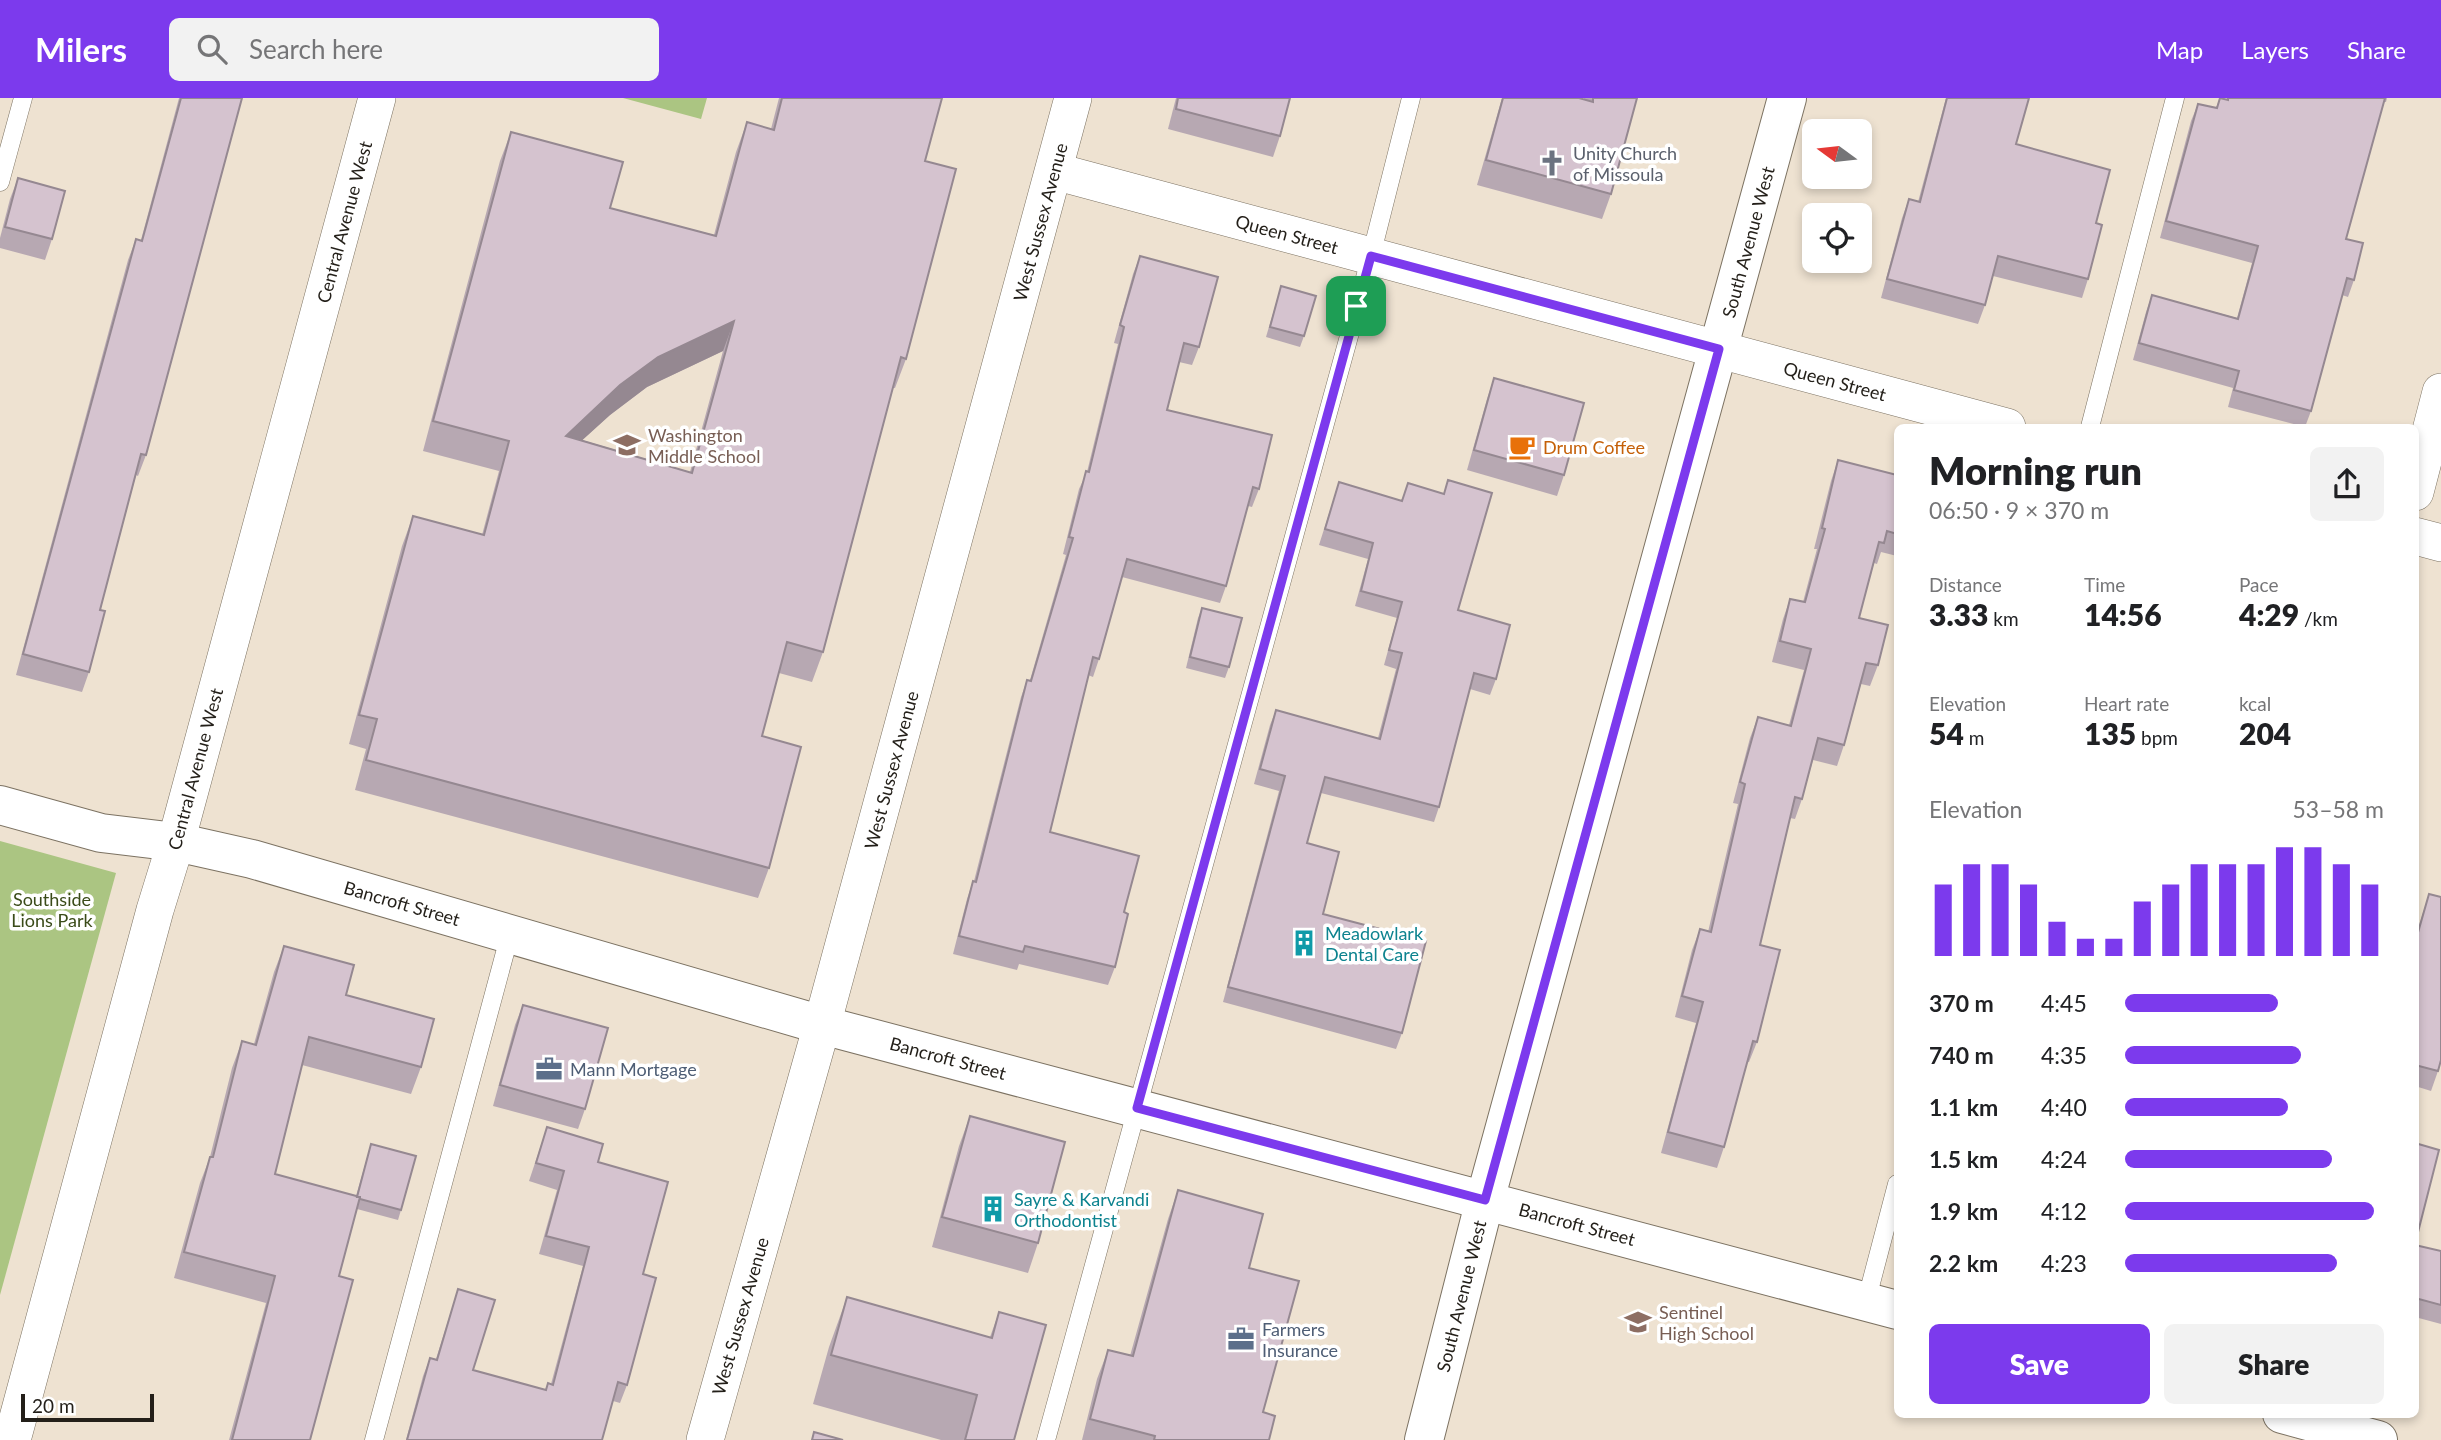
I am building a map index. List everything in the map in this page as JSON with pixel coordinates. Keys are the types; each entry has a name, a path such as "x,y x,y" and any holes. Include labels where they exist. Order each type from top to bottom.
{"street":[{"name":"Central Avenue West","path":"12,1440 377,98"},
{"name":"West Sussex Avenue","path":"705,1440 821,1025 1073,98"},
{"name":"South Avenue West","path":"1424,1440 1485,1200 1787,98"},
{"name":"Queen Street","path":"1054,171 1996,424"},
{"path":"2419,477 2441,392"},
{"path":"2419,537 2441,543"},
{"name":"Bancroft Street","path":"0,805 101,833 176,842 252,859 821,1025 1882,1306"},
{"path":"2297,1418 2378,1440"}],"lane":[{"path":"0,182 23,98"},
{"path":"1046,1440 1371,256 1411,98"},
{"path":"2091,424 2175,98"},
{"path":"374,1440 510,934"},
{"path":"1882,1306 1894,1208"}],"green space":[{"path":"623,98 707,98 701,119"},
{"name":"Southside Lions Park","path":"0,841 116,873 0,1295"}],"building":[{"path":"181,98 242,98 146,455 141,454 100,610 105,611 89,672 23,654 136,239 142,241"},
{"path":"782,98 942,98 925,161 956,169 906,359 901,357 823,652 787,642 762,736 801,747 769,868 366,760 377,719 359,715 413,516 484,535 509,441 433,421 511,132 623,162 610,208 716,236 747,122 774,130","holes":["734,321 692,473 566,436 620,385 658,357"]},
{"path":"1178,98 1290,98 1280,136 1176,109"},
{"path":"1503,98 1579,98 1593,102 1593,98 1637,98 1611,194 1486,160"},
{"path":"1947,98 2029,98 2016,144 2110,170 2096,223 2102,225 2088,279 1998,256 1985,305 1887,279 1909,199 1920,202"},
{"path":"2220,98 2385,98 2346,239 2363,243 2354,280 2347,278 2311,411 2234,390 2239,371 2139,343 2152,295 2238,319 2258,246 2166,221 2198,104 2217,108"},
{"path":"18,178 65,191 52,239 5,227"},
{"path":"1140,256 1218,277 1199,347 1184,343 1167,410 1272,435 1259,489 1253,487 1226,586 1127,559 1099,659 1093,657 1050,832 1139,856 1124,912 1128,914 1115,967 1025,946 1023,952 959,936 973,881 976,882 1027,680 1031,681 1073,538 1069,537 1086,471 1089,472 1124,327 1120,325"},
{"path":"1281,286 1316,296 1304,336 1270,327"},
{"name":"Drum Coffee","path":"1494,378 1584,403 1564,475 1474,450"},
{"path":"1838,460 1894,474 1894,533 1887,531 1884,543 1879,542 1859,618 1888,625 1878,665 1866,663 1844,745 1818,738 1802,799 1795,797 1760,945 1780,950 1757,1042 1753,1041 1724,1147 1668,1132 1703,1002 1682,996 1700,929 1711,932 1745,784 1740,782 1758,717 1791,726 1811,649 1780,641 1790,599 1805,602 1825,529 1822,528"},
{"path":"1448,480 1492,493 1458,610 1510,625 1496,679 1474,673 1439,807 1325,777 1307,843 1339,852 1323,914 1426,941 1402,1033 1228,987 1285,776 1260,769 1276,710 1380,739 1402,653 1389,650 1402,602 1361,591 1373,543 1325,529 1339,482 1402,501 1408,483 1444,494"},
{"path":"1202,608 1242,618 1229,667 1190,657"},
{"path":"2429,894 2441,897 2441,1060 2438,1071 2419,1066 2419,929"},
{"path":"284,946 354,965 346,995 434,1019 421,1067 309,1037 275,1174 360,1197 339,1276 353,1280 310,1440 232,1440 275,1276 184,1252 210,1157 213,1157 242,1041 256,1045"},
{"name":"Mann Mortgage","path":"523,1005 608,1028 585,1109 500,1085"},
{"name":"Sayre & Karvandi Orthodontist","path":"970,1116 1065,1142 1038,1243 942,1217"},
{"path":"547,1127 603,1144 598,1162 668,1182 643,1274 656,1278 627,1385 618,1382 602,1440 407,1440 430,1358 437,1360 458,1289 495,1300 473,1370 546,1390 548,1383 553,1385 589,1247 546,1236 564,1171 536,1163"},
{"path":"371,1144 416,1156 401,1210 357,1197"},
{"path":"2419,1144 2439,1150 2419,1228"},
{"path":"1178,1190 1263,1214 1249,1268 1299,1281 1263,1412 1275,1416 1269,1440 1154,1440 1155,1436 1090,1419 1108,1350 1133,1356"},
{"path":"2419,1246 2441,1251 2441,1305 2419,1299"},
{"path":"847,1297 992,1338 999,1312 1046,1325 1014,1440 965,1440 977,1395 831,1355"},
{"path":"814,1432 843,1440 812,1440"}],"place":[{"name":"Unity Church of Missoula","path":"1552,163"},
{"name":"Washington Middle School","path":"627,445"},
{"name":"Drum Coffee","path":"1522,447"},
{"name":"Meadowlark Dental Care","path":"1304,943"},
{"name":"Mann Mortgage","path":"549,1069"},
{"name":"Sayre & Karvandi Orthodontist","path":"993,1209"},
{"name":"Sentinel High School","path":"1638,1322"},
{"name":"Farmers Insurance","path":"1241,1339"}],"route":[{"path":"1371,256 1719,349 1485,1200 1137,1108 1356,306 1371,256"}]}
